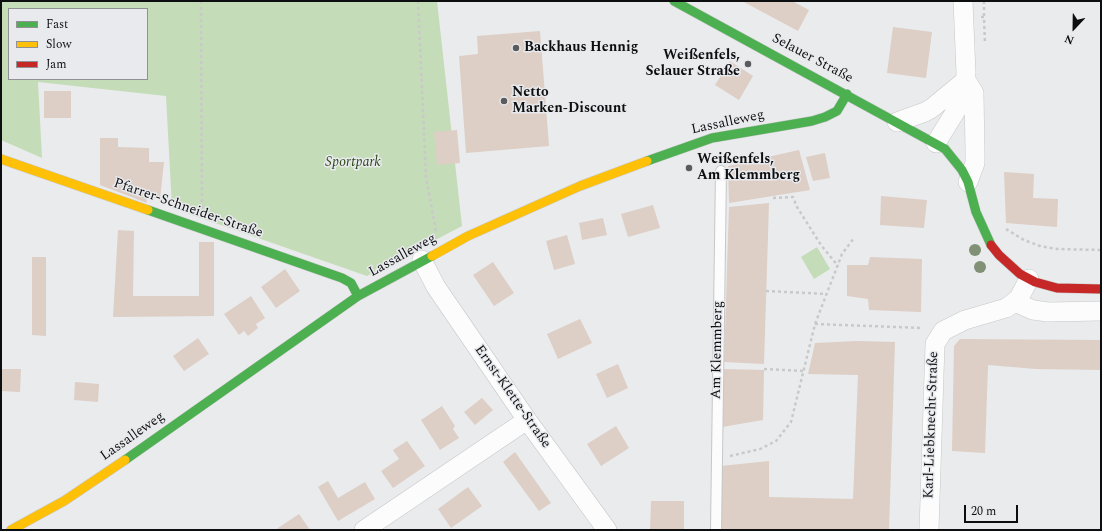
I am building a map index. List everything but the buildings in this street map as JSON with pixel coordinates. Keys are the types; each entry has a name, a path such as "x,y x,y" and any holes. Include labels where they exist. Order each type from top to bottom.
{"street":[{"name":"Selauer Straße","path":"674,1 936,143 954,158 968,182 976,212 990,243 1008,265 1029,279 1057,288 1101,289"},
{"path":"936,143 963,96 966,80 964,9"},
{"path":"897,122 932,108 966,80"},
{"path":"966,80 974,93 975,162 968,182"},
{"name":"Lassalleweg","path":"11,530 64,501 111,470 358,296 468,236 580,186 712,138 812,121 825,117 837,111 847,94"},
{"name":"Pfarrer-Schneider-Straße","path":"1,159 342,278 351,283 358,296"},
{"name":"Ernst-Klette-Straße","path":"422,260 436,287 527,420 607,530"},
{"path":"1029,279 1019,298 1015,302 1033,310 1048,312 1101,311"},
{"name":"Karl-Liebknecht-Straße","path":"929,530 935,344 943,331 965,320 1006,308 1015,302"},
{"path":"364,530 527,420"}],"lane":[{"name":"Am Klemmberg","path":"716,530 721,171"}],"path":[{"path":"201,1 202,229"},
{"path":"418,1 426,177 435,228 442,250"},
{"path":"984,1 985,47"},
{"path":"964,9 984,17"},
{"path":"773,198 793,197 797,207 821,245 838,266"},
{"path":"1004,227 1018,237 1040,246 1057,249 1101,250"},
{"path":"716,460 760,449 776,442 791,422 815,324 842,254 854,238"},
{"path":"766,291 827,294"},
{"path":"815,324 919,328"},
{"path":"764,369 804,371"}],"green space":[{"name":"Sportpark","path":"1,1 437,1 462,226 367,276 172,208 166,96 38,82 42,158 1,140"},
{"path":"817,247 830,269 814,279 801,257"}],"traffic: fast":[{"path":"674,1 945,149 962,170 968,182 976,212 991,245"},
{"path":"647,161 712,138 812,121 825,117 837,111 847,94"},
{"path":"148,210 342,278 351,283 358,296"},
{"path":"125,460 358,296 432,256"}],"traffic: slow":[{"path":"1,159 148,210"},
{"path":"432,256 468,236 580,186 647,161"},
{"path":"11,530 64,501 125,460"}],"traffic: jam":[{"path":"991,245 999,255 1020,274 1035,282 1057,288 1101,289"}],"place":[{"name":"Backhaus Hennig","path":"516,48"},
{"name":"Weißenfels, Selauer Straße","path":"748,64"},
{"name":"Netto Marken-Discount","path":"504,101"},
{"name":"Weißenfels, Am Klemmberg","path":"689,168"}]}
